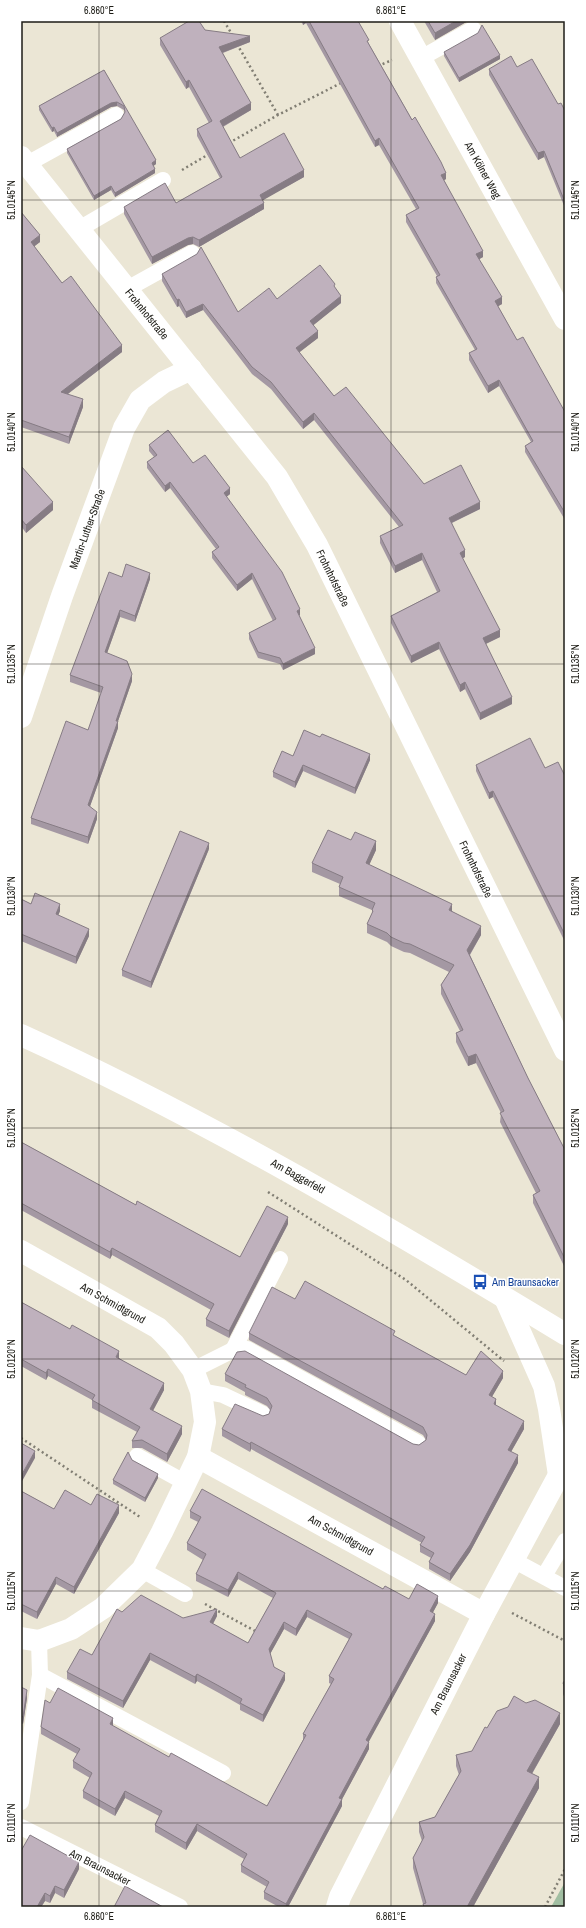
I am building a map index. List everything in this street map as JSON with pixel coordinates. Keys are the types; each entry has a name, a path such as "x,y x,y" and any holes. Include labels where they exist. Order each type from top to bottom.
{"street":[{"name":"Am Kölner Weg","path":"400,21 565,319"},
{"name":"Frohnhofstraße","path":"24,161 277,477 317,545 565,1050"},
{"name":"Martin-Luther-Straße","path":"21,717 65,588 124,428 140,400 164,382 191,369"},
{"name":"Am Baggerfeld","path":"21,1035 231,1140 350,1206 565,1334"},
{"name":"Am Schmidtgrund","path":"21,1251 158,1328 174,1344 193,1370 201,1391 205,1422 198,1457 142,1570 103,1608 71,1629 30,1640"},
{"path":"505,1298 544,1386 562,1469"},
{"name":"Am Schmidtgrund","path":"198,1457 487,1608"},
{"name":"Am Braunsacker","path":"337,1907 347,1883 487,1608 562,1469"}],"lane":[{"path":"418,53 473,29"},
{"path":"24,161 116,115"},
{"path":"79,229 163,180"},
{"path":"127,289 192,253"},
{"path":"233,1350 280,1259"},
{"path":"193,1370 233,1350 247,1349 418,1443"},
{"path":"201,1391 223,1395 263,1414"},
{"path":"137,1456 186,1483"},
{"path":"544,1576 565,1541"},
{"path":"513,1560 565,1588"},
{"path":"142,1570 185,1594"},
{"name":"Am Schmidtgrund","path":"21,1802 40,1675 30,1640"},
{"path":"40,1675 223,1773"},
{"name":"Am Braunsacker","path":"21,1827 180,1907"}],"path":[{"path":"224,21 278,115"},
{"path":"374,68 418,53"},
{"path":"223,146 278,115 346,80"},
{"path":"163,180 210,154"},
{"path":"265,1190 406,1280 508,1365"},
{"path":"21,1438 162,1532"},
{"path":"185,1594 258,1633"},
{"path":"487,1608 565,1641"},
{"path":"545,1907 565,1868"}],"green space":[{"path":"565,1882 565,1907 551,1907"}],"building":[{"path":"189,21 199,21 205,30 250,36 219,47 251,103 220,121 240,158 284,133 304,170 260,195 264,203 199,240 193,237 188,238 152,257 124,207 165,183 176,203 222,177 197,129 212,121 189,80 186,82 160,38"},
{"path":"309,21 358,21 369,40 367,41 412,120 415,117 441,162 446,173 441,175 483,251 476,254 502,297 495,301 517,340 523,337 565,412 565,513 525,446 533,441 499,380 488,386 469,353 477,349 436,277 440,275 406,215 419,208 379,138 375,141"},
{"path":"428,21 456,21 435,33"},
{"path":"482,25 500,55 459,78 444,52 478,33"},
{"path":"511,56 517,67 532,59 558,104 561,103 565,111 565,202 544,151 538,153 489,69"},
{"path":"104,70 156,160 152,163 155,169 115,193 111,186 94,196 67,149 121,119 125,112 124,106 117,102 111,103 57,133 54,127 52,128 39,106"},
{"path":"21,212 40,235 31,242 62,283 71,276 122,345 61,392 83,399 69,437 21,420"},
{"path":"201,247 238,312 269,288 277,299 320,265 335,284 334,286 341,296 310,321 318,331 296,348 334,396 346,387 424,484 461,465 480,502 449,518 465,550 460,553 500,630 483,638 512,697 480,713 465,682 460,685 439,642 411,656 391,616 440,591 422,553 395,566 380,536 403,525 314,413 303,422 271,382 252,367 203,304 186,312 179,299 177,300 162,274 197,254"},
{"path":"168,430 193,463 205,455 230,488 224,493 282,572 300,609 297,611 315,648 283,664 280,658 258,652 249,633 276,619 252,573 237,585 212,552 219,547 170,482 165,486 147,462 157,455 149,445"},
{"path":"21,466 53,502 26,525 21,519"},
{"path":"126,564 150,573 135,616 120,610 105,652 127,661 132,674 116,721 118,721 88,805 97,812 88,837 31,818 66,721 88,730 103,687 70,675 109,572 122,577"},
{"path":"304,730 320,737 322,734 370,754 355,788 303,765 295,782 273,772 282,751 293,756"},
{"path":"530,738 545,768 558,762 565,776 565,935 493,791 489,793 476,765"},
{"path":"328,830 351,840 355,832 376,841 366,863 452,904 449,910 481,926 467,950 528,1078 565,1150 565,1259 533,1195 540,1191 500,1113 504,1111 476,1054 468,1057 456,1033 463,1030 441,985 454,965 410,944 391,937 387,933 367,924 375,903 339,887 343,877 312,863"},
{"path":"180,831 209,843 151,982 122,970"},
{"path":"35,893 60,904 56,914 89,929 76,957 21,934 21,899 31,904"},
{"path":"21,1142 136,1205 137,1201 240,1257 267,1206 288,1217 229,1331 206,1319 214,1304 112,1248 110,1252 21,1203"},
{"path":"305,1281 395,1331 393,1335 466,1375 481,1351 503,1371 489,1395 496,1399 494,1404 524,1421 508,1450 518,1455 470,1545 450,1574 429,1562 434,1553 420,1545 425,1537 251,1442 250,1444 222,1429 235,1404 263,1416 269,1414 272,1406 267,1398 245,1387 246,1385 225,1374 237,1352 245,1351 413,1444 419,1445 426,1440 427,1435 423,1427 249,1333 272,1287 295,1299"},
{"path":"21,1302 70,1329 72,1325 119,1351 116,1357 164,1383 150,1409 182,1426 167,1454 142,1440 132,1441 140,1427 92,1400 95,1395 48,1369 46,1373 21,1359"},
{"path":"21,1443 35,1451 21,1476"},
{"path":"128,1452 132,1460 158,1474 145,1498 113,1480"},
{"path":"202,1489 383,1589 385,1586 409,1599 417,1584 438,1596 430,1611 435,1614 366,1740 369,1742 339,1798 342,1799 286,1904 264,1892 269,1882 241,1865 247,1854 197,1824 186,1843 155,1825 162,1811 125,1791 115,1809 83,1791 92,1773 73,1761 80,1749 41,1727 45,1700 50,1703 58,1688 113,1718 110,1724 169,1757 171,1753 267,1806 306,1735 303,1734 334,1679 329,1676 352,1634 307,1610 296,1629 284,1622 269,1649 274,1667 285,1673 263,1715 240,1703 242,1699 219,1686 197,1674 195,1677 150,1653 123,1701 67,1672 80,1649 92,1655 117,1609 122,1612 141,1595 183,1618 217,1609 210,1622 248,1643 276,1593 238,1572 228,1590 196,1574 206,1554 187,1543 201,1517 190,1511"},
{"path":"65,1490 91,1505 97,1494 119,1505 74,1587 56,1577 37,1612 21,1604 21,1491 54,1509"},
{"path":"21,1687 27,1690 23,1717 21,1716"},
{"path":"514,1696 526,1703 535,1700 560,1713 527,1771 539,1777 467,1907 424,1907 423,1904 426,1903 413,1858 424,1837 419,1822 435,1817 461,1771 456,1755 472,1751 485,1727 487,1728 497,1711 508,1707"},
{"path":"30,1835 79,1862 64,1890 55,1886 50,1896 45,1893 37,1907 21,1907 21,1851"},
{"path":"125,1886 163,1907 114,1907"}],"place":[{"name":"Am Braunsacker","path":"480,1282"}]}
